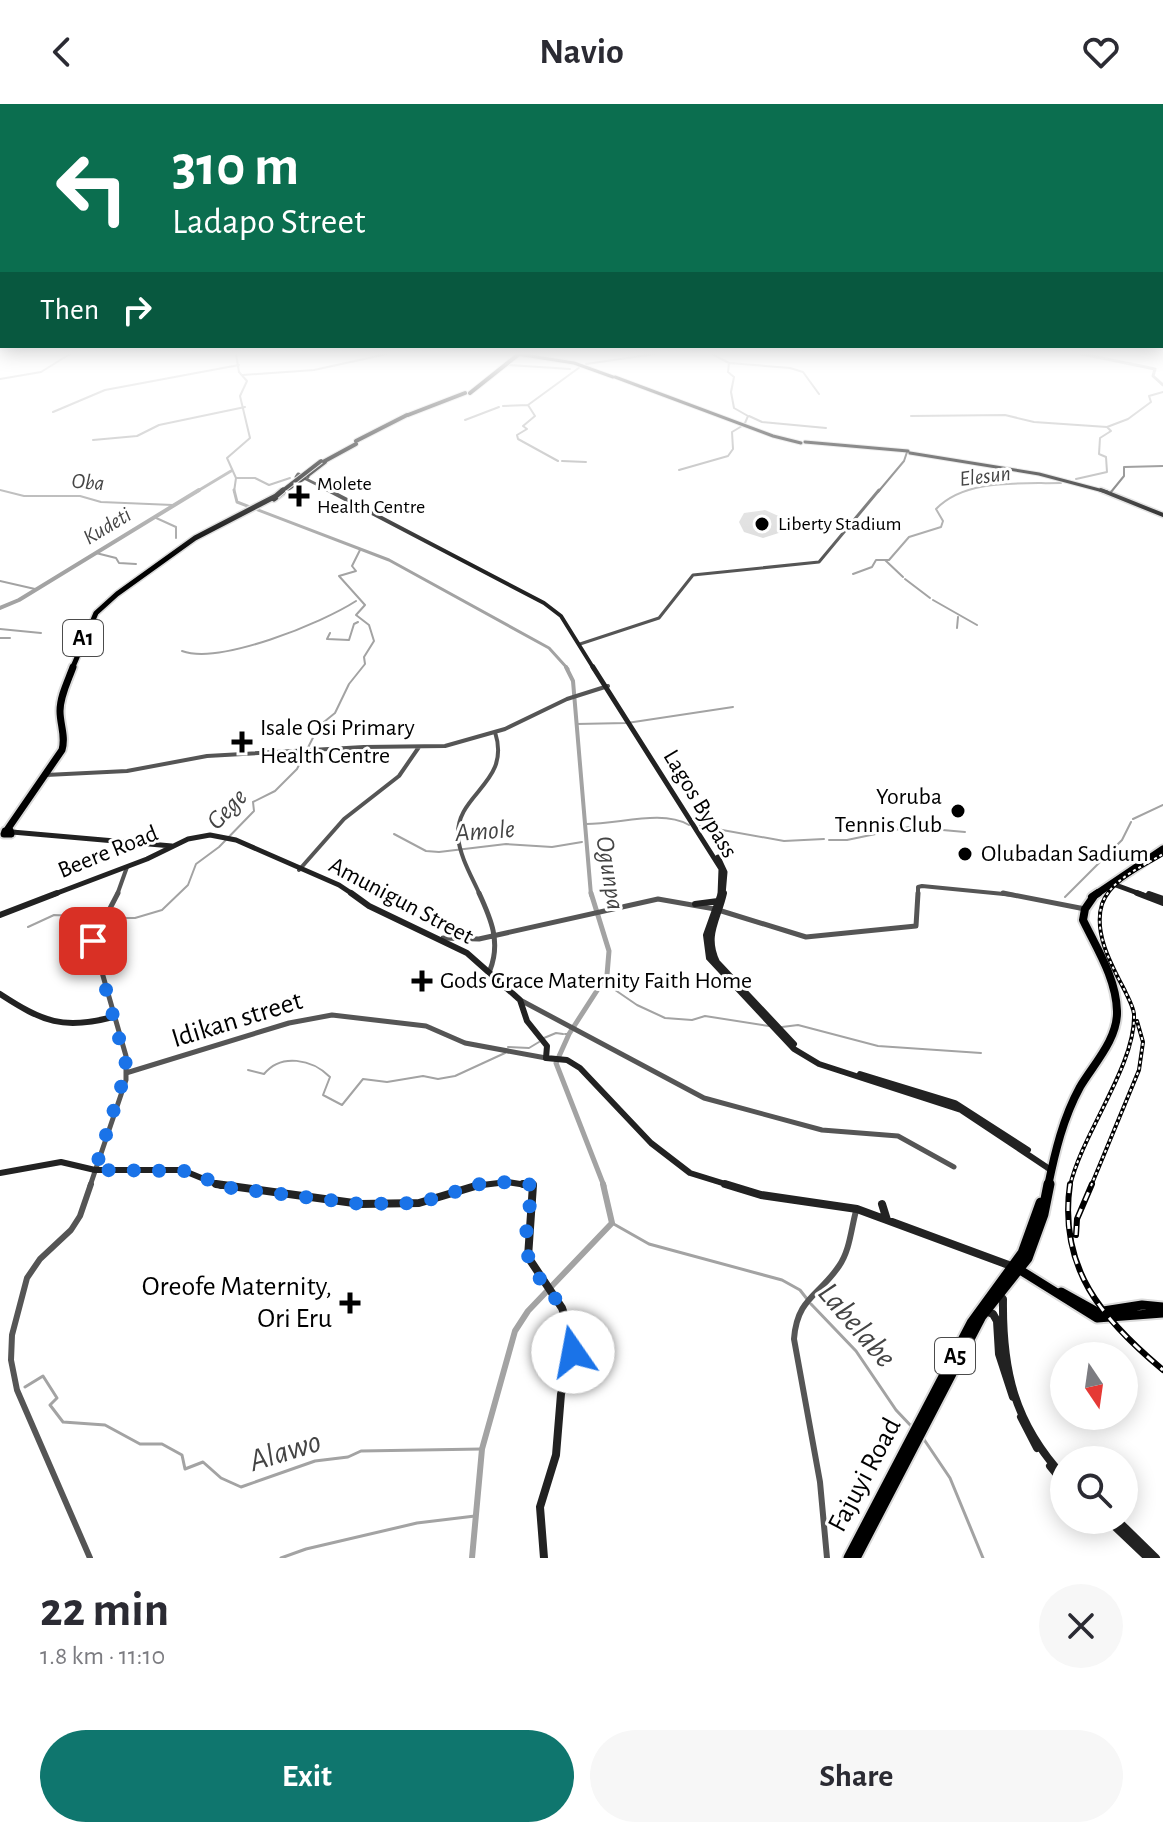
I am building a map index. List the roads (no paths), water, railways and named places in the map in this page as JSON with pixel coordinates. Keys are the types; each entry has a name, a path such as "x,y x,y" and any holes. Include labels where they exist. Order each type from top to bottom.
{"highway":[{"name":"A1","path":"6,834 47,775 65,742 61,700 88,627 107,602 195,538 277,496 322,462 396,422"},
{"path":"264,503 334,455"},
{"path":"1083,908 1094,896 1163,849"},
{"name":"A5","path":"997,1292 1018,1268 1040,1224 1050,1166 1081,1086 1098,1063 1117,1014 1113,984 1083,920 1083,908"},
{"name":"Fajuyi Road","path":"849,1558 997,1292"},
{"name":"Fajuyi Road","path":"855,1558 972,1323 997,1292"}],"main road":[{"path":"736,422 803,443 909,453 1031,472 1114,492 1163,514"},
{"path":"909,453 1054,478 1121,496 1163,514"},
{"name":"Lagos Bypass","path":"303,476 544,603 561,616 582,644 718,864 724,881 717,910"},
{"name":"Lagos Bypass","path":"607,686 724,868 728,886 704,940 709,958 799,1054 833,1069 942,1100 1050,1166"},
{"path":"6,834 170,847"},
{"name":"Beere Road","path":"0,915 170,847 203,836 227,838"},
{"name":"Amunigun Street","path":"227,838 339,885 369,906 443,938 490,970 520,1000 527,1021 547,1046 546,1058"},
{"path":"1115,883 1163,901"},
{"path":"695,904 719,901"},
{"path":"0,994 62,1027 113,1017"},
{"path":"546,1058 565,1060 580,1068 651,1143 690,1173 761,1195 857,1209 1018,1268 1095,1314 1163,1310"},
{"path":"0,1173 61,1162 95,1170 189,1171 224,1187 361,1204 419,1203 480,1184 507,1182 533,1185 526,1249 530,1264 567,1319 575,1346 561,1394 556,1455 540,1507 544,1558"},
{"path":"882,1204 888,1221"},
{"path":"997,1292 1003,1299 1003,1352 1018,1402 1037,1442 1050,1459"},
{"path":"985,1311 996,1317 999,1354 1024,1423 1034,1444 1050,1465"},
{"path":"1123,1534 1148,1558"},
{"path":"1131,1534 1156,1558"}],"street":[{"path":"582,644 660,617 693,575 818,563 909,453"},
{"path":"1114,492 1124,476 1124,467 1163,466"},
{"path":"47,775 117,773 202,757 451,745 495,732 572,696 607,686"},
{"path":"490,970 494,961 495,935 461,848 458,830 501,761 501,744 495,732"},
{"path":"299,870 349,814 381,792 413,762 419,747"},
{"path":"90,1558 17,1390 11,1346 27,1278 40,1259 76,1223 126,1073 124,1046 93,947 101,920 123,882 127,866"},
{"path":"443,938 479,939 658,899 695,904 814,937 916,926 918,887 922,886 997,892 1083,908"},
{"path":"520,1000 704,1098 822,1130 898,1136 954,1167"},
{"name":"Idikan street","path":"126,1073 289,1023 332,1015 426,1026 465,1043 546,1058"},
{"path":"827,1558 818,1469 794,1339 795,1320 804,1300 833,1274 842,1261 857,1209"}],"waterway":[{"path":"93,440 137,436 159,425 174,422"},
{"name":"Ogunpa","path":"234,491 236,478 227,458 250,438 246,422"},
{"path":"528,422 523,426 527,429 517,435 518,439 558,461"},
{"path":"762,422 826,428"},
{"path":"1033,422 1107,427"},
{"name":"Elesun","path":"1107,427 1121,422"},
{"path":"679,470 728,456 733,449 732,432 742,426"},
{"name":"Elesun","path":"1076,479 1107,472 1106,457 1099,454 1100,438 1111,431 1107,427"},
{"path":"562,461 586,462"},
{"name":"Kudeti","path":"196,492 231,471"},
{"path":"236,478 255,478 269,485 290,478"},
{"name":"Elesun","path":"885,560 889,560 909,537 941,527 943,521 936,509 963,492 1012,483 1061,483"},
{"name":"Oba","path":"0,490 24,496 80,496 101,502 173,505"},
{"name":"Kudeti","path":"0,608 19,600 199,490"},
{"name":"Ogunpa","path":"234,491 237,502 389,560 549,648 568,669"},
{"path":"154,517 176,527 176,538"},
{"name":"Gege","path":"108,918 135,918 162,910 188,885 196,864 219,847 254,811 253,802 275,791 297,769 319,726 335,713 349,684 365,664 364,657 374,641 369,625 356,615 365,605 339,576 356,571 352,566 360,550"},
{"path":"96,553 116,558 119,563 136,564"},
{"path":"853,574 872,567 876,560 885,560"},
{"path":"885,560 903,577"},
{"path":"905,579 930,598"},
{"path":"0,581 35,589"},
{"path":"933,600 977,625"},
{"path":"182,651 199,654 220,652 270,640 320,620 356,601"},
{"path":"957,628 958,617"},
{"path":"330,633 327,639 349,640 354,624 358,622"},
{"path":"0,629 41,633"},
{"path":"0,638 10,638"},
{"name":"Ogunpa","path":"566,667 573,681 591,895"},
{"path":"576,724 627,723 733,707"},
{"path":"1133,819 1163,805"},
{"path":"584,824 665,818 689,825"},
{"path":"1065,897 1122,840 1131,822"},
{"path":"700,826 784,841 824,839"},
{"path":"829,840 847,840 909,827 965,832"},
{"name":"Amole","path":"394,834 426,851 439,852 506,844 552,847 582,842"},
{"name":"Ogunpa","path":"591,893 609,951 607,975 569,1034 556,1063 604,1186"},
{"name":"Gege","path":"28,927 54,915 102,917"},
{"path":"602,981 637,1005 665,1018 692,1020 705,1016 769,1026"},
{"path":"782,1027 798,1025 878,1046 981,1053"},
{"path":"544,1038 556,1033 563,1034"},
{"path":"508,1047 529,1048 539,1042"},
{"path":"248,1070 264,1074 279,1063 306,1063 330,1077 323,1095 342,1105 363,1079 387,1082 423,1076 438,1079 455,1076 505,1053"},
{"name":"Ogunpa","path":"472,1558 482,1449 515,1331 528,1311 612,1223 603,1184"},
{"name":"Labelabe","path":"612,1223 649,1244 782,1280 800,1290 807,1299"},
{"name":"Labelabe","path":"811,1304 856,1351 896,1410 913,1428"},
{"name":"Alawo","path":"25,1387 43,1376 57,1398 50,1405 63,1422 105,1425 140,1444 162,1444 182,1455 185,1469 203,1462 221,1478 241,1487 315,1461 348,1457 361,1451 482,1449"},
{"name":"Labelabe","path":"923,1438 950,1478 983,1558"},
{"path":"281,1558 306,1549 417,1523 475,1516"}],"railway":[{"path":"1070,1186 1085,1144 1127,1055 1132,1034 1133,1008 1102,938 1102,904 1112,887 1163,854"},
{"path":"1091,1186 1139,1070 1143,1042 1137,1021"},
{"path":"1070,1184 1068,1214 1071,1241 1089,1289 1121,1331 1163,1370"},
{"path":"1076,1235 1077,1219 1092,1184"}],"place":[{"name":"Molete Health Centre","path":"299,496"},
{"name":"Liberty Stadium","path":"762,524"},
{"name":"Isale Osi Primary Health Centre","path":"242,742"},
{"name":"Yoruba Tennis Club","path":"958,811"},
{"name":"Olubadan Sadium","path":"965,854"},
{"name":"Gods Grace Maternity Faith Home","path":"422,981"},
{"name":"Oreofe Maternity, Ori Eru","path":"350,1303"}]}
